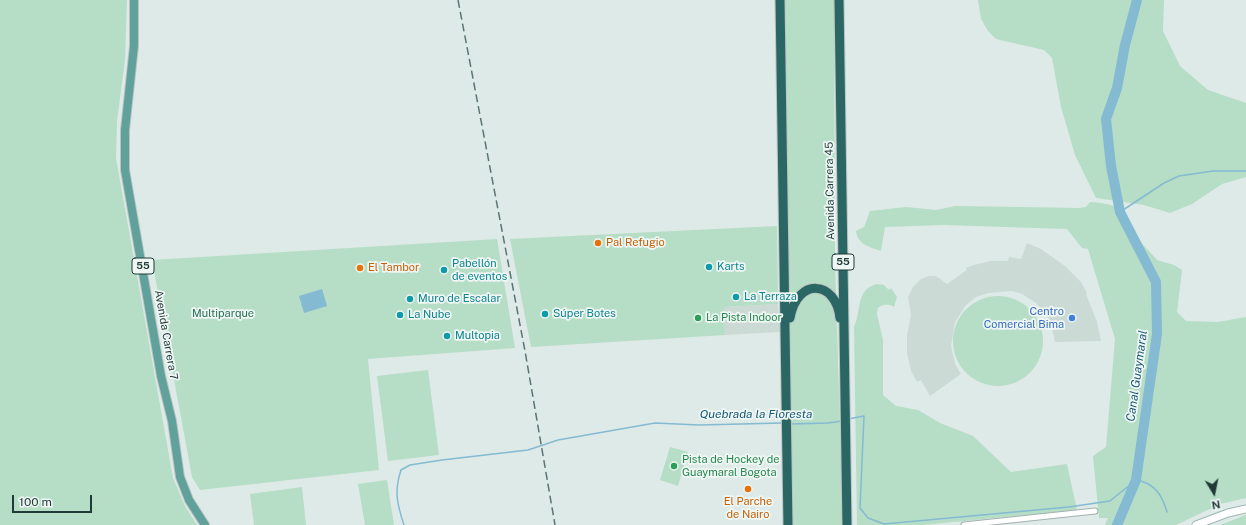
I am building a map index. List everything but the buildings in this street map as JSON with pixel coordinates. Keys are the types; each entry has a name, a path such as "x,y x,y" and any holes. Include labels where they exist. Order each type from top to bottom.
{"highway":[{"path":"780,0 786,355 787,524"},
{"name":"Avenida Carrera 45","path":"839,0 847,525"},
{"path":"786,355 790,319 794,301 801,293 814,289 826,292 835,300 839,313 844,359"}],"main road":[{"name":"Avenida Carrera 7","path":"134,0 134,46 125,130 125,170 162,376 172,421 180,477 188,500 205,525"},
{"path":"1196,525 1228,513 1246,509"}],"street":[{"path":"964,525 1094,511"}],"shaded area":[{"name":"Centro Comercial Bima","path":"1027,243 1041,249 1065,266 1081,282 1087,293 1086,294 1097,322 1101,341 1055,342 1051,324 1036,303 1022,294 1012,291 988,293 976,297 966,305 955,322 951,346 955,364 961,374 930,396 921,380 917,382 911,371 907,353 907,335 911,315 908,297 913,287 921,279 929,276 936,276 947,284 967,270 966,268 974,265 990,261 1008,261 1009,257 1021,259"},
{"path":"778,304 780,332 725,335 724,307"}],"green space":[{"path":"0,0 127,0 125,60 117,121 116,158 173,478 185,506 197,525 0,525"},
{"path":"785,0 834,0 835,260 843,525 792,525"},
{"path":"978,0 1164,0 1163,31 1180,66 1208,90 1246,103 1246,177 1222,184 1192,204 1170,213 1144,205 1096,198 1075,155 1061,107 1052,58 1044,50 996,39 988,31 981,19"},
{"path":"1090,202 1102,203 1117,207 1136,237 1157,260 1174,265 1182,270 1177,312 1186,321 1218,322 1246,317 1246,498 1220,504 1176,525 1105,525 1108,518 1099,518 1093,456 1106,447 1115,339 1088,249 1082,248 1067,229 944,225 885,227 881,251 865,245 857,236 856,231 864,227 870,211 906,207 936,210 955,206 1080,208 1086,207"},
{"path":"777,226 778,304 724,307 725,335 531,347 510,239"},
{"name":"Multiparque","path":"497,239 515,348 368,359 379,470 200,490 192,477 152,260"},
{"path":"876,284 884,285 889,290 891,288 897,297 894,307 886,304 878,308 877,314 883,340 883,395 896,406 918,410 940,423 973,436 1011,472 1067,464 1077,510 923,525 857,525 854,327 862,296 869,287"},
{"path":"998,296 1015,300 1030,309 1039,324 1043,341 1039,358 1030,373 1015,382 998,386 981,382 966,373 957,358 953,341 957,324 966,309 981,300"},
{"path":"428,370 439,455 388,461 377,376"},
{"name":"Pista de Hockey de Guaymaral Bogota","path":"670,447 688,452 678,486 660,480"},
{"path":"387,480 394,525 365,525 358,484"},
{"path":"302,487 306,525 254,525 250,494"},
{"path":"1246,515 1246,525 1220,525"}],"water":[{"path":"322,289 327,306 304,313 299,296"}],"waterway":[{"name":"Canal Guaymaral","path":"1117,525 1136,480 1157,334 1156,282 1120,212 1111,166 1106,119 1117,88 1125,45 1137,0"},
{"path":"1120,212 1164,183 1179,176 1213,171 1246,171"},
{"name":"Quebrada la Floresta","path":"848,419 864,416 860,508 868,518 884,524 1069,507 1110,501 1136,480 1148,484 1157,491 1163,500 1167,512"},
{"name":"Quebrada la Floresta","path":"790,424 842,421"},
{"name":"Quebrada la Floresta","path":"404,525 398,504 397,491 401,470 410,465 528,450 558,440 655,423 699,425 783,423"}],"railway":[{"path":"458,0 525,351 555,525"}],"place":[{"name":"Pal Refugio","path":"598,243"},
{"name":"Karts","path":"709,267"},
{"name":"El Tambor","path":"360,268"},
{"name":"Pabellón de eventos","path":"444,270"},
{"name":"La Terraza","path":"736,297"},
{"name":"Muro de Escalar","path":"410,299"},
{"name":"Súper Botes","path":"545,314"},
{"name":"La Nube","path":"400,315"},
{"name":"La Pista Indoor","path":"698,318"},
{"name":"Centro Comercial Bima","path":"1072,318"},
{"name":"Multopia","path":"447,336"},
{"name":"Pista de Hockey de Guaymaral Bogota","path":"674,466"},
{"name":"El Parche de Nairo","path":"748,489"}]}
